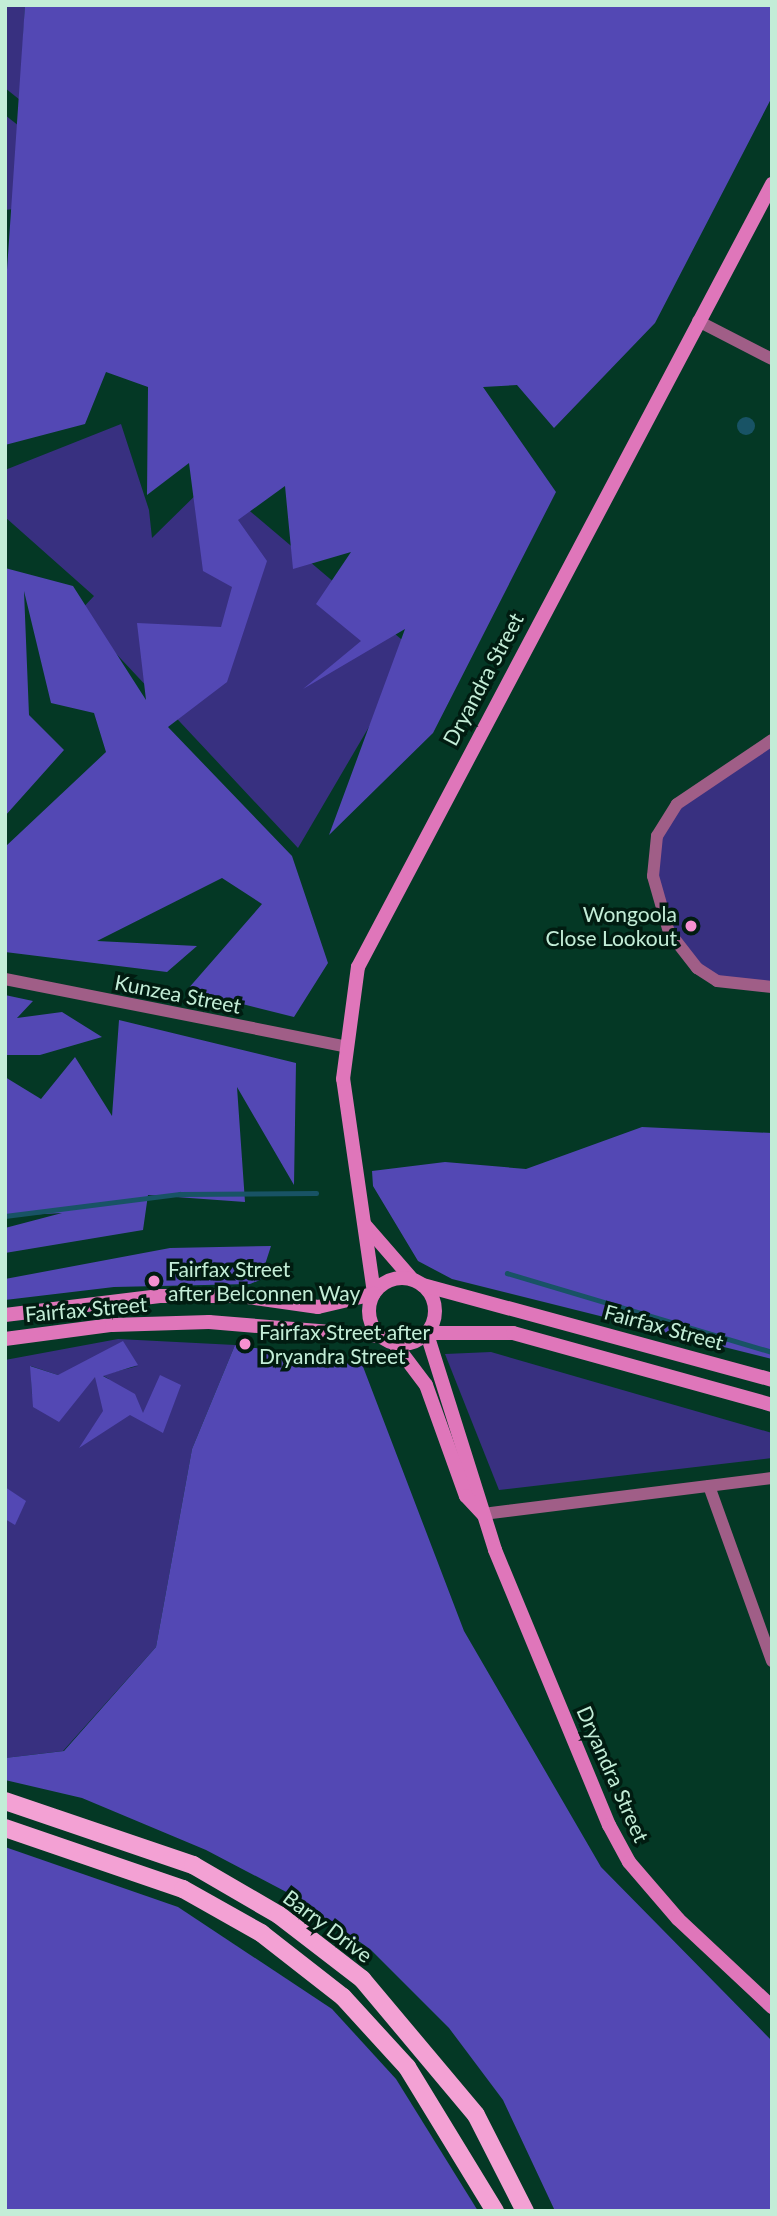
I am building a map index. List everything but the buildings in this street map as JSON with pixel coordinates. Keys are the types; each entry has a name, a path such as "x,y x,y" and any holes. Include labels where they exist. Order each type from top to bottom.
{"main road":[{"name":"Barry Drive","path":"5,1801 193,1865 279,1915 362,1979 476,2115 525,2211"},
{"path":"5,1828 183,1889 271,1941 343,1997 407,2067 495,2211"}],"street":[{"name":"Dryandra Street","path":"374,1294 344,1111 343,1046 369,940 772,184"},
{"path":"698,321 772,359"},
{"path":"772,740 677,804 657,836 653,876 669,932 697,968 741,987 772,987"},
{"name":"Kunzea Street","path":"5,979 343,1046"},
{"path":"364,1224 418,1282 435,1308 427,1333"},
{"path":"418,1282 388,1281 374,1294 370,1321 380,1336 395,1343 427,1333 513,1333 772,1405"},
{"name":"Fairfax Street","path":"418,1282 467,1302 651,1343 772,1380"},
{"name":"Fairfax Street","path":"5,1315 160,1296 230,1295 318,1307 374,1294"},
{"name":"Fairfax Street","path":"5,1339 112,1325 209,1322 380,1336"},
{"name":"Dryandra Street","path":"427,1333 482,1514 629,1862 678,1919 772,2007"},
{"name":"Dryandra Street","path":"395,1343 426,1385 466,1496 482,1514"},
{"path":"482,1514 772,1478"},
{"path":"709,1486 772,1661"}],"shaded area":[{"path":"5,5 25,5 20,100 5,88"},
{"path":"25,5 772,5 772,97 655,323 554,428 517,385 483,387 556,492 433,733 329,835 405,629 303,689 361,641 316,604 351,552 293,569 285,486 238,520 267,561 227,682 168,727 292,856 328,963 294,1017 187,990 262,904 222,878 97,941 197,946 167,972 5,952 5,847 106,752 94,713 51,703 24,591 29,715 64,750 5,816 5,568 73,586 146,700 137,623 221,627 232,587 203,571 189,463 147,495 148,387 106,372 85,424 5,445 5,299"},
{"path":"5,115 19,126 14,209 5,210"},
{"path":"121,424 149,510 152,538 212,479 414,650 298,848 78,613 94,596 5,517 5,470"},
{"path":"772,740 772,987 717,981 680,950 656,897 657,836 690,791"},
{"path":"5,995 33,1001 17,1018 62,1012 102,1037 40,1055 5,1055"},
{"path":"119,1020 296,1063 294,1185 237,1087 245,1202 148,1195 143,1230 5,1253 5,1228 62,1213 5,1216 5,1077 41,1099 75,1057 112,1116"},
{"path":"642,1127 772,1133 772,1359 452,1279 418,1261 373,1186 372,1171 445,1162 526,1169"},
{"path":"271,1246 260,1280 250,1284 114,1287 5,1300 5,1279 170,1248"},
{"path":"118,1339 235,1345 192,1449 156,1647 63,1751 5,1758 5,1360","holes":["31,1366 58,1375 138,1366 102,1375 109,1379 95,1376 32,1395"]},
{"path":"123,1341 138,1365 103,1376 135,1394 143,1413 160,1375 181,1385 163,1433 130,1415 79,1448 103,1411 95,1377 59,1422 33,1407 30,1366 58,1375"},
{"path":"235,1345 362,1364 464,1631 601,1867 772,2041 772,2211 555,2211 503,2100 449,2028 370,1949 292,1895 206,1850 82,1798 5,1780 5,1758 64,1751 156,1647 192,1449"},
{"path":"491,1352 772,1433 772,1458 499,1490 445,1354"},
{"path":"5,1487 26,1501 15,1525 5,1519"},
{"path":"5,1847 178,1907 332,2009 396,2079 478,2211 5,2211"}],"water":[{"path":"746,417 754,422 755,426 750,434 746,435 738,430 737,426 742,418"}],"waterway":[{"path":"5,1216 180,1194 316,1193"},
{"path":"507,1273 772,1352"}],"place":[{"name":"Wongoola Close Lookout","path":"691,926"},
{"name":"Fairfax Street after Belconnen Way","path":"154,1281"},
{"name":"Fairfax Street after Dryandra Street","path":"245,1344"}]}
